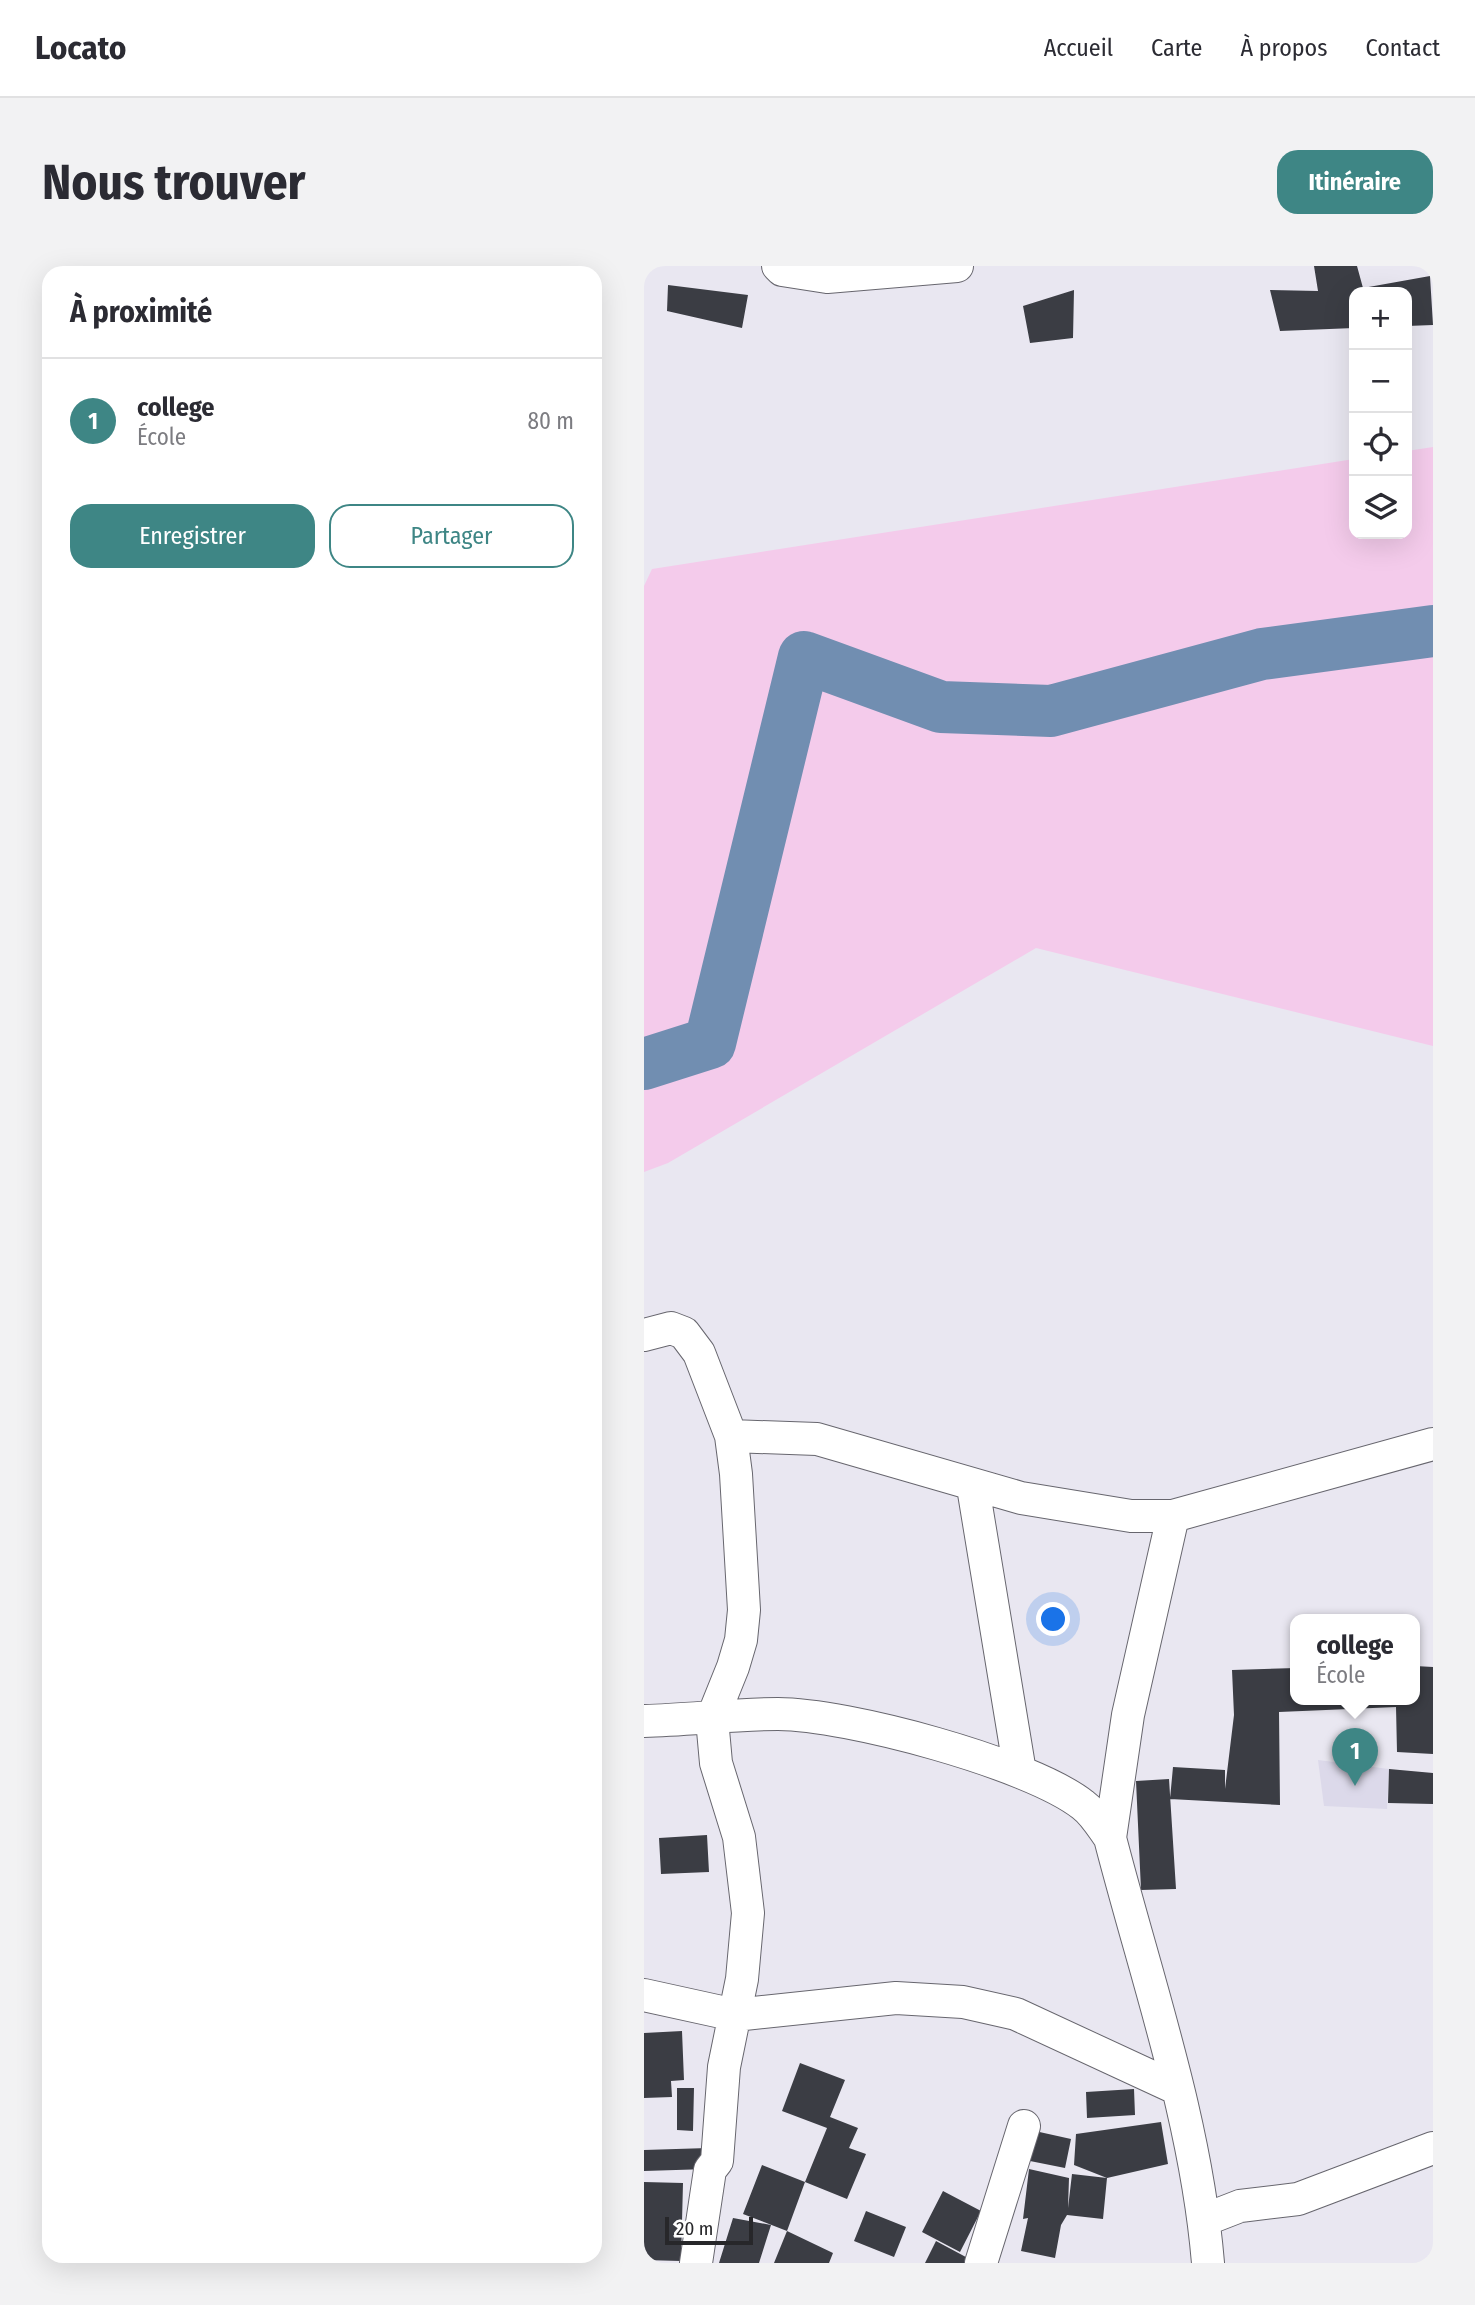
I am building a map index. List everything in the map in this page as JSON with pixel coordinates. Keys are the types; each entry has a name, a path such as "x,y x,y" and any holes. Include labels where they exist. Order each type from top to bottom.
{"street":[{"path":"778,266 782,270 827,277 957,266"},
{"path":"644,1335 671,1328 684,1333 699,1353 731,1436 744,1611 738,1649 712,1719 716,1763 739,1837 748,1913 735,2015 724,2067 717,2161 710,2170 696,2263"},
{"path":"731,1436 817,1439 973,1487 1021,1498 1131,1516 1173,1516 1433,1444"},
{"path":"973,1487 1020,1772"},
{"path":"1110,1838 1128,1715 1173,1516"},
{"path":"644,1721 779,1714 867,1727 1020,1772 1057,1788 1086,1806 1110,1838 1178,2089 1204,2220 1208,2263"},
{"path":"644,1995 735,2015 896,1998 963,2002 1016,2014 1178,2089"},
{"path":"981,2263 1024,2126"},
{"path":"1204,2220 1240,2206 1298,2199 1432,2150"}],"shaded area":[{"path":"1433,447 1433,1046 1036,948 668,1163 644,1172 644,586 652,569 1349,460 1349,539 1412,539 1412,450"},
{"path":"1318,1760 1389,1769 1387,1809 1324,1806"}],"building":[{"path":"1314,266 1357,266 1363,287 1349,287 1349,328 1280,331 1270,290 1318,291"},
{"path":"1430,276 1433,325 1412,326 1412,287 1369,287"},
{"path":"668,285 748,295 742,328 667,311"},
{"path":"1074,290 1073,338 1030,343 1023,306"},
{"path":"1420,1666 1433,1667 1433,1754 1397,1752 1396,1707 1279,1712 1280,1805 1170,1799 1173,1767 1225,1770 1225,1789 1234,1715 1232,1670 1290,1668 1290,1705 1420,1705"},
{"path":"1389,1769 1433,1773 1433,1804 1388,1803"},
{"path":"1169,1779 1176,1889 1141,1890 1136,1781"},
{"path":"707,1835 709,1872 661,1874 659,1838"},
{"path":"682,2031 684,2080 671,2081 672,2097 644,2098 644,2033"},
{"path":"800,2063 845,2080 830,2117 858,2128 849,2148 866,2154 847,2199 805,2182 827,2128 782,2111"},
{"path":"677,2088 694,2088 693,2131 677,2130"},
{"path":"1134,2089 1135,2115 1087,2118 1086,2092"},
{"path":"1161,2122 1168,2164 1107,2178 1074,2165 1076,2134"},
{"path":"1035,2131 1071,2139 1065,2168 1030,2161"},
{"path":"708,2148 708,2169 644,2171 644,2150"},
{"path":"762,2165 805,2182 787,2231 743,2214"},
{"path":"1029,2169 1069,2178 1068,2208 1072,2174 1107,2178 1103,2219 1067,2215 1061,2225 1055,2258 1021,2251 1028,2218 1023,2219"},
{"path":"644,2182 683,2183 681,2261 644,2260"},
{"path":"943,2191 981,2211 960,2252 922,2232"},
{"path":"866,2211 906,2227 894,2257 854,2241"},
{"path":"733,2218 771,2225 759,2263 719,2263"},
{"path":"787,2231 833,2253 829,2263 774,2263"},
{"path":"936,2241 977,2263 925,2263"}],"waterway":[{"path":"644,1064 710,1043 804,657 941,707 1051,711 1262,654 1433,631"}],"place":[{"name":"college","path":"1355,1786"}]}
